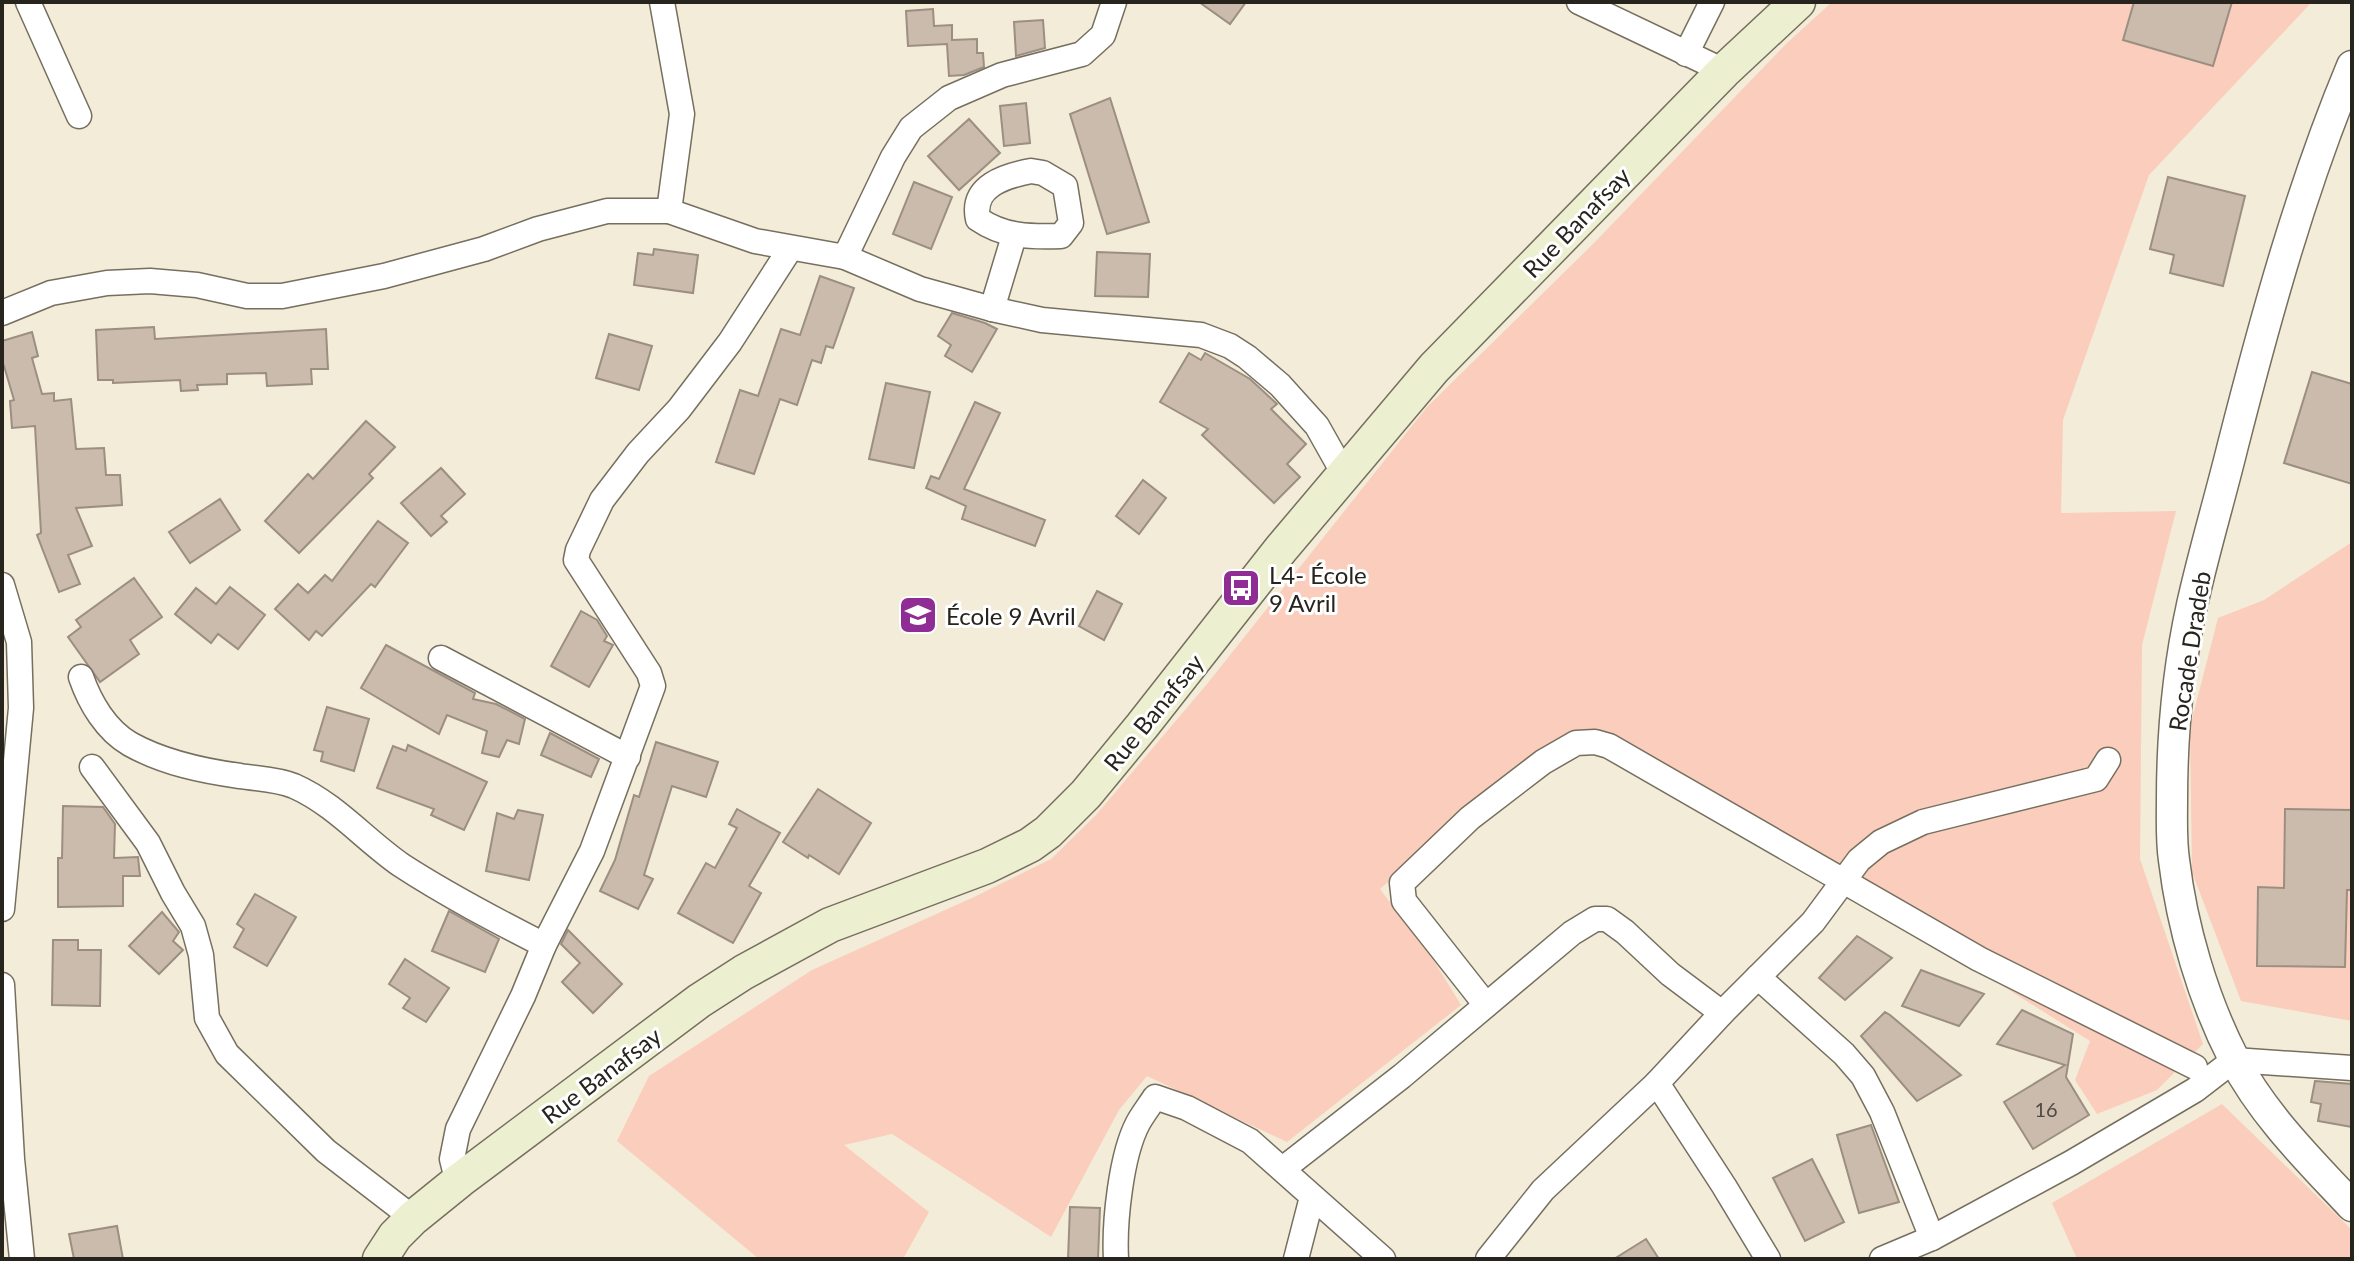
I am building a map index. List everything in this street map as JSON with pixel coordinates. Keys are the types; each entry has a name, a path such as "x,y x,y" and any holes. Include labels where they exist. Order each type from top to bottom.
{"main road":[{"name":"Rue Banafsay","path":"380,1259 395,1236 413,1218 460,1180 699,1001 744,972 830,925 987,866 1030,845 1048,832 1086,794 1281,549 1434,368 1724,71 1798,2"}],"street":[{"path":"28,2 79,116"},
{"path":"662,2 682,114 669,211"},
{"path":"845,257 893,157 911,128 949,98 1002,75 1082,54 1103,35 1114,2"},
{"path":"1579,2 1724,71"},
{"path":"1686,54 1712,2"},
{"name":"Rocade Dradeb","path":"2352,66 2297,213 2257,354 2192,606 2177,697 2172,763 2174,860 2190,938 2202,980 2234,1060 2270,1114 2304,1156 2352,1206"},
{"path":"1050,163 1065,186 1071,223 1061,236 1014,236 989,227 978,219 978,200 984,190 1010,175 1050,163"},
{"path":"2,313 51,293 107,283 150,281 197,285 247,296 282,296 384,276 607,211 669,211 755,241 845,257 920,289 992,309 1042,320 1201,335 1230,346 1280,385 1317,426 1344,474"},
{"path":"992,309 1014,236"},
{"path":"460,1180 452,1159 458,1129 523,996 544,945 592,851 651,696 653,682 576,560 578,550 602,500 638,453 679,409 730,342 790,249"},
{"path":"2,585 19,642 21,708 2,909"},
{"path":"441,658 628,757"},
{"path":"81,677 91,703 127,742 157,757 195,768 290,785 312,795 399,863 471,908 544,945"},
{"path":"1486,1005 1409,908 1402,896 1402,883 1470,818 1543,762 1576,743 1595,742 1609,746 1979,959 2195,1067"},
{"path":"1488,1259 1543,1190 1657,1083 1813,922 1859,860 1881,842 1923,822 2096,779 2108,760"},
{"path":"92,767 148,843 193,926 201,955 207,1018 227,1054 326,1151 413,1218"},
{"path":"1284,1168 1402,1076 1572,933 1595,919 1602,918 1625,932 1670,974 1722,1013"},
{"path":"1758,977 1844,1054 1863,1076 1882,1112 1919,1249"},
{"path":"2,985 12,1159 22,1259"},
{"path":"1882,1259 1919,1249 2195,1090 2234,1060 2352,1068"},
{"path":"1657,1083 1768,1259"},
{"path":"1116,1259 1117,1216 1123,1174 1137,1124 1155,1097 1230,1128 1284,1168 1312,1197 1383,1259"},
{"path":"1296,1259 1312,1197"}],"shaded area":[{"path":"1832,2 2312,2 2149,175 2063,420 2061,513 2176,511 2142,645 2140,859 2203,1044 2157,1090 2097,1114 2075,1080 2090,1041 1595,729 1531,756 1380,889 1434,961 1461,1005 1287,1142 1147,1076 1119,1110 1051,1237 892,1134 844,1145 929,1212 903,1259 759,1259 617,1141 649,1076 812,970 1051,859 1096,815 1207,684 1427,407 1593,244 1786,44"},
{"path":"2352,542 2352,1021 2241,1001 2192,872 2190,727 2218,618 2264,600"},
{"path":"2222,1104 2352,1230 2352,1259 2077,1259 2052,1203"}],"building":[{"path":"1199,2 1246,2 1230,24"},
{"path":"2134,2 2232,2 2213,66 2123,40"},
{"path":"933,9 934,26 952,25 952,40 977,39 977,53 983,53 984,67 964,75 949,76 947,44 908,46 906,11"},
{"path":"1043,20 1045,48 1016,56 1014,22"},
{"path":"1110,98 1149,222 1107,234 1070,114"},
{"path":"1026,103 1030,143 1004,146 1000,106"},
{"path":"969,119 1000,153 959,190 928,156"},
{"path":"2168,177 2245,196 2223,286 2170,273 2174,255 2150,249"},
{"path":"914,182 952,197 931,249 893,234"},
{"path":"654,249 698,255 693,293 634,285 638,253 653,255"},
{"path":"1097,252 1150,254 1148,297 1095,296"},
{"path":"820,276 854,288 833,348 826,346 821,363 812,360 797,405 780,399 754,474 716,462 740,390 758,396 781,329 800,335"},
{"path":"952,313 997,329 972,372 945,356 951,345 938,336"},
{"path":"154,327 155,339 326,329 328,369 311,369 312,384 267,386 266,373 227,374 227,384 197,385 198,390 181,391 180,380 113,383 113,380 98,380 96,330"},
{"path":"32,332 38,356 32,358 42,394 54,393 54,401 71,399 76,449 104,448 106,475 120,475 122,505 76,508 92,546 68,555 80,584 59,592 37,535 41,533 35,426 12,428 10,401 14,400 2,367 2,341"},
{"path":"609,334 652,346 639,390 596,378"},
{"path":"1189,353 1201,360 1205,353 1250,379 1277,404 1271,409 1306,444 1287,464 1300,477 1274,503 1202,435 1208,429 1160,402"},
{"path":"2312,372 2352,384 2352,484 2284,463"},
{"path":"886,383 930,392 914,468 869,459"},
{"path":"975,402 1000,413 964,489 1045,520 1035,546 962,519 966,506 926,488 931,476 939,479"},
{"path":"366,421 395,447 369,474 373,478 299,553 265,521 308,474 313,479"},
{"path":"441,468 465,494 441,516 447,522 431,536 401,503"},
{"path":"1143,480 1166,498 1139,534 1116,516"},
{"path":"220,499 240,530 190,563 169,532"},
{"path":"378,521 408,543 375,587 371,584 322,636 316,631 309,640 275,609 298,584 308,593 325,575 332,581"},
{"path":"134,578 162,617 130,640 139,654 100,682 68,637 81,627 76,620"},
{"path":"230,587 265,615 238,649 218,634 211,643 175,614 196,588 216,604"},
{"path":"1097,591 1122,604 1104,640 1079,626"},
{"path":"581,611 597,620 607,636 604,641 613,645 589,687 551,666"},
{"path":"386,645 475,693 473,699 496,704 525,719 519,744 507,740 499,757 482,753 487,731 447,715 439,734 361,688"},
{"path":"327,707 369,719 354,771 321,761 323,752 314,750"},
{"path":"550,733 599,759 591,777 541,755"},
{"path":"656,742 718,762 706,797 672,786 644,875 653,879 638,909 600,891 615,860 634,795 639,797"},
{"path":"408,745 487,782 464,830 431,815 434,809 377,788 393,746 406,751"},
{"path":"818,789 871,823 839,874 783,842"},
{"path":"63,806 103,807 115,824 114,858 138,857 140,876 123,876 123,906 58,907 58,858 62,858"},
{"path":"737,809 780,833 749,886 761,893 733,943 678,913 706,863 715,868 737,828 729,824"},
{"path":"2285,809 2352,810 2352,890 2347,890 2345,967 2257,966 2258,887 2284,888"},
{"path":"518,810 543,815 529,880 486,871 497,813 514,819"},
{"path":"255,894 296,917 267,966 234,947 244,929 237,924"},
{"path":"449,911 499,939 485,972 432,951"},
{"path":"162,912 179,932 173,941 183,950 159,974 129,946"},
{"path":"568,930 622,984 593,1013 562,982 580,963 561,944"},
{"path":"1857,936 1892,958 1845,1000 1819,978"},
{"path":"53,940 78,940 78,950 101,950 100,1006 52,1005"},
{"path":"405,959 449,988 426,1022 403,1008 410,998 389,984"},
{"path":"1921,970 1984,994 1959,1026 1902,1006"},
{"path":"2022,1010 2073,1034 2066,1077 2089,1115 2033,1149 2004,1102 2065,1065 1997,1044"},
{"path":"1885,1012 1961,1075 1917,1101 1861,1036"},
{"path":"2315,1081 2352,1084 2352,1127 2318,1121 2321,1104 2311,1102"},
{"path":"1871,1125 1899,1202 1859,1213 1837,1135"},
{"path":"1812,1159 1844,1222 1805,1241 1773,1178"},
{"path":"1070,1207 1100,1208 1098,1259 1068,1259"},
{"path":"117,1226 123,1259 74,1259 69,1234"},
{"path":"1646,1239 1659,1259 1614,1259"}],"place":[{"name":"L4- École 9 Avril","path":"1241,588"},
{"name":"École 9 Avril","path":"918,615"}]}
